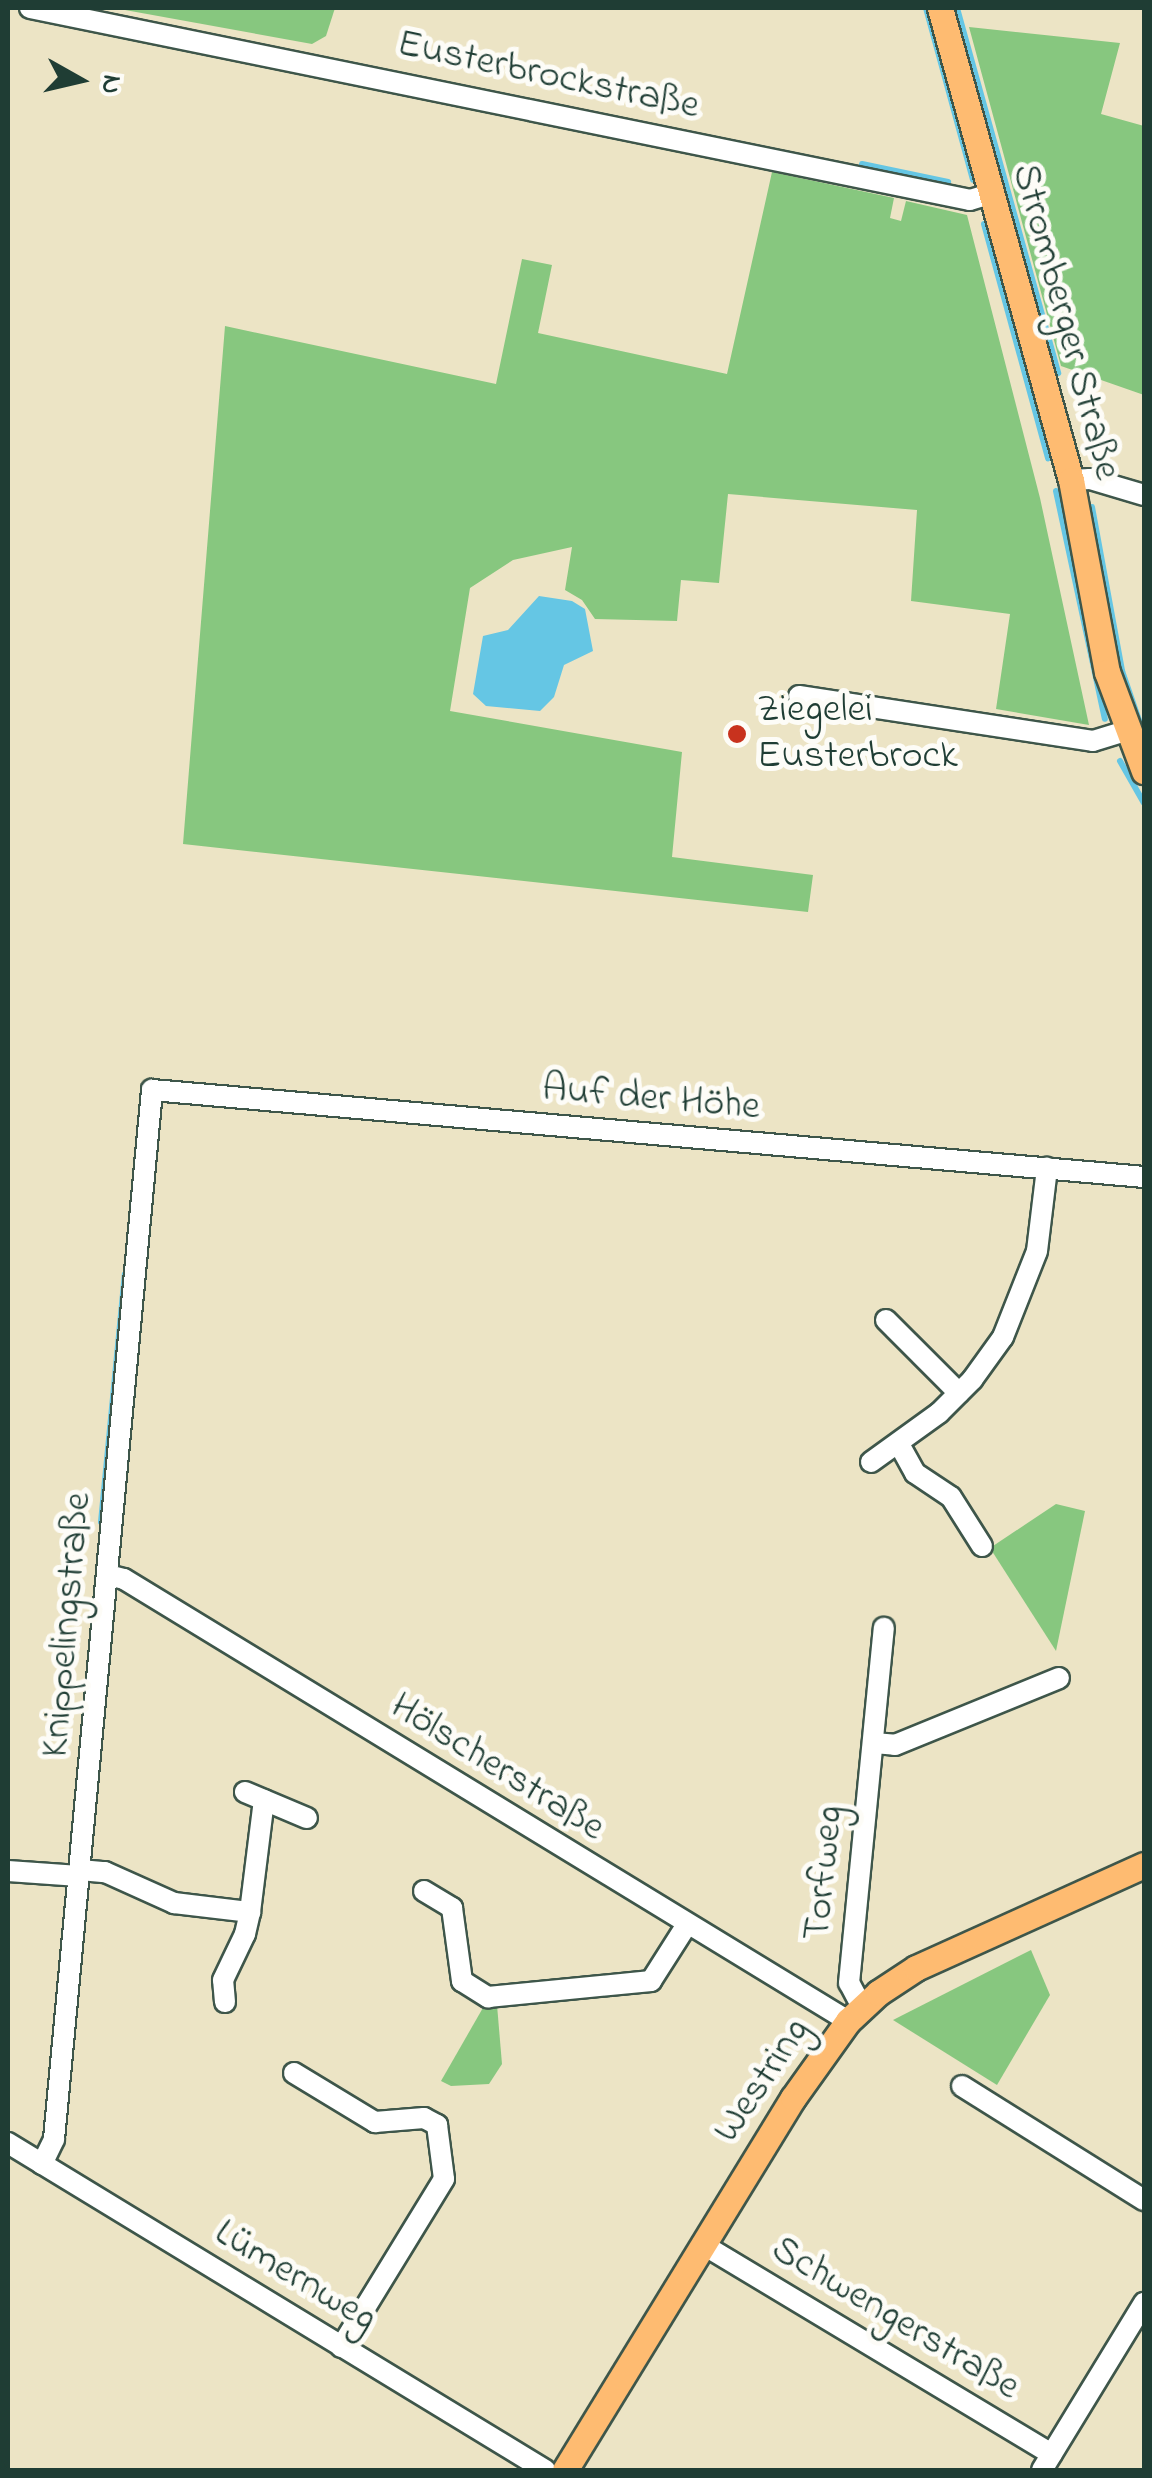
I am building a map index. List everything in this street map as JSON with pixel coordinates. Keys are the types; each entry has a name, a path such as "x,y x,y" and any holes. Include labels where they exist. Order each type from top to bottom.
{"main road":[{"name":"Stromberger Straße","path":"940,8 1071,480 1108,672 1144,771"},
{"name":"Westring","path":"565,2470 793,2098 855,2014 916,1968 1144,1864"}],"street":[{"name":"Eusterbrockstraße","path":"30,8 970,200 993,194"},
{"path":"1071,480 1090,479 1144,495"},
{"path":"799,696 1092,741 1126,730"},
{"name":"Auf der Höhe","path":"152,1090 1144,1176"},
{"name":"Knippelingstraße","path":"42,2164 54,2139 152,1090"},
{"path":"871,1462 899,1444 959,1393 1002,1337 1024,1292 1037,1252 1048,1168"},
{"path":"886,1320 959,1393"},
{"path":"899,1444 915,1472 950,1497 982,1546"},
{"name":"Hölscherstraße","path":"108,1575 124,1579 686,1926 855,2014"},
{"name":"Torfweg","path":"855,2014 849,1983 884,1628"},
{"path":"874,1743 895,1746 1060,1678"},
{"path":"225,2002 223,1980 245,1934 250,1912 254,1796 308,1818"},
{"path":"8,1871 104,1872 174,1902 250,1912"},
{"path":"424,1892 452,1908 462,1981 488,1997 651,1982 686,1926"},
{"path":"294,2074 376,2122 424,2118 437,2125 444,2179 341,2347"},
{"path":"962,2086 1144,2200"},
{"name":"Lümernweg","path":"8,2143 546,2470"},
{"name":"Schwengerstraße","path":"702,2244 1047,2462"},
{"path":"1047,2462 1144,2303"}],"green space":[{"path":"114,8 335,8 326,36 312,44"},
{"path":"969,27 1120,43 1101,114 1144,126 1144,395 1061,366"},
{"path":"772,172 894,198 890,218 901,221 906,201 967,215 1040,498 1089,725 996,709 1010,614 911,601 917,510 728,494 719,583 681,580 677,621 595,619 582,600 565,590 572,547 513,560 470,588 450,711 682,752 672,857 813,875 808,912 183,844 225,326 496,384 522,259 552,265 538,333 727,374"},
{"path":"1056,1504 1085,1511 1056,1651 990,1548"},
{"path":"1031,1950 1050,1995 997,2085 893,2020"},
{"path":"497,2005 502,2064 489,2084 451,2086 441,2081 484,2006"}],"water":[{"path":"539,596 572,601 585,609 593,651 564,665 554,697 540,711 486,706 473,694 483,636 508,630"}],"waterway":[{"path":"926,8 973,180"},
{"path":"957,8 1058,373"},
{"path":"862,164 948,182"},
{"path":"984,224 1048,458"},
{"path":"1056,491 1105,719"},
{"path":"1092,507 1122,671 1144,735"},
{"path":"1120,761 1144,803"},
{"path":"101,1522 125,1274"}],"place":[{"name":"Ziegelei Eusterbrock","path":"737,734"}]}
